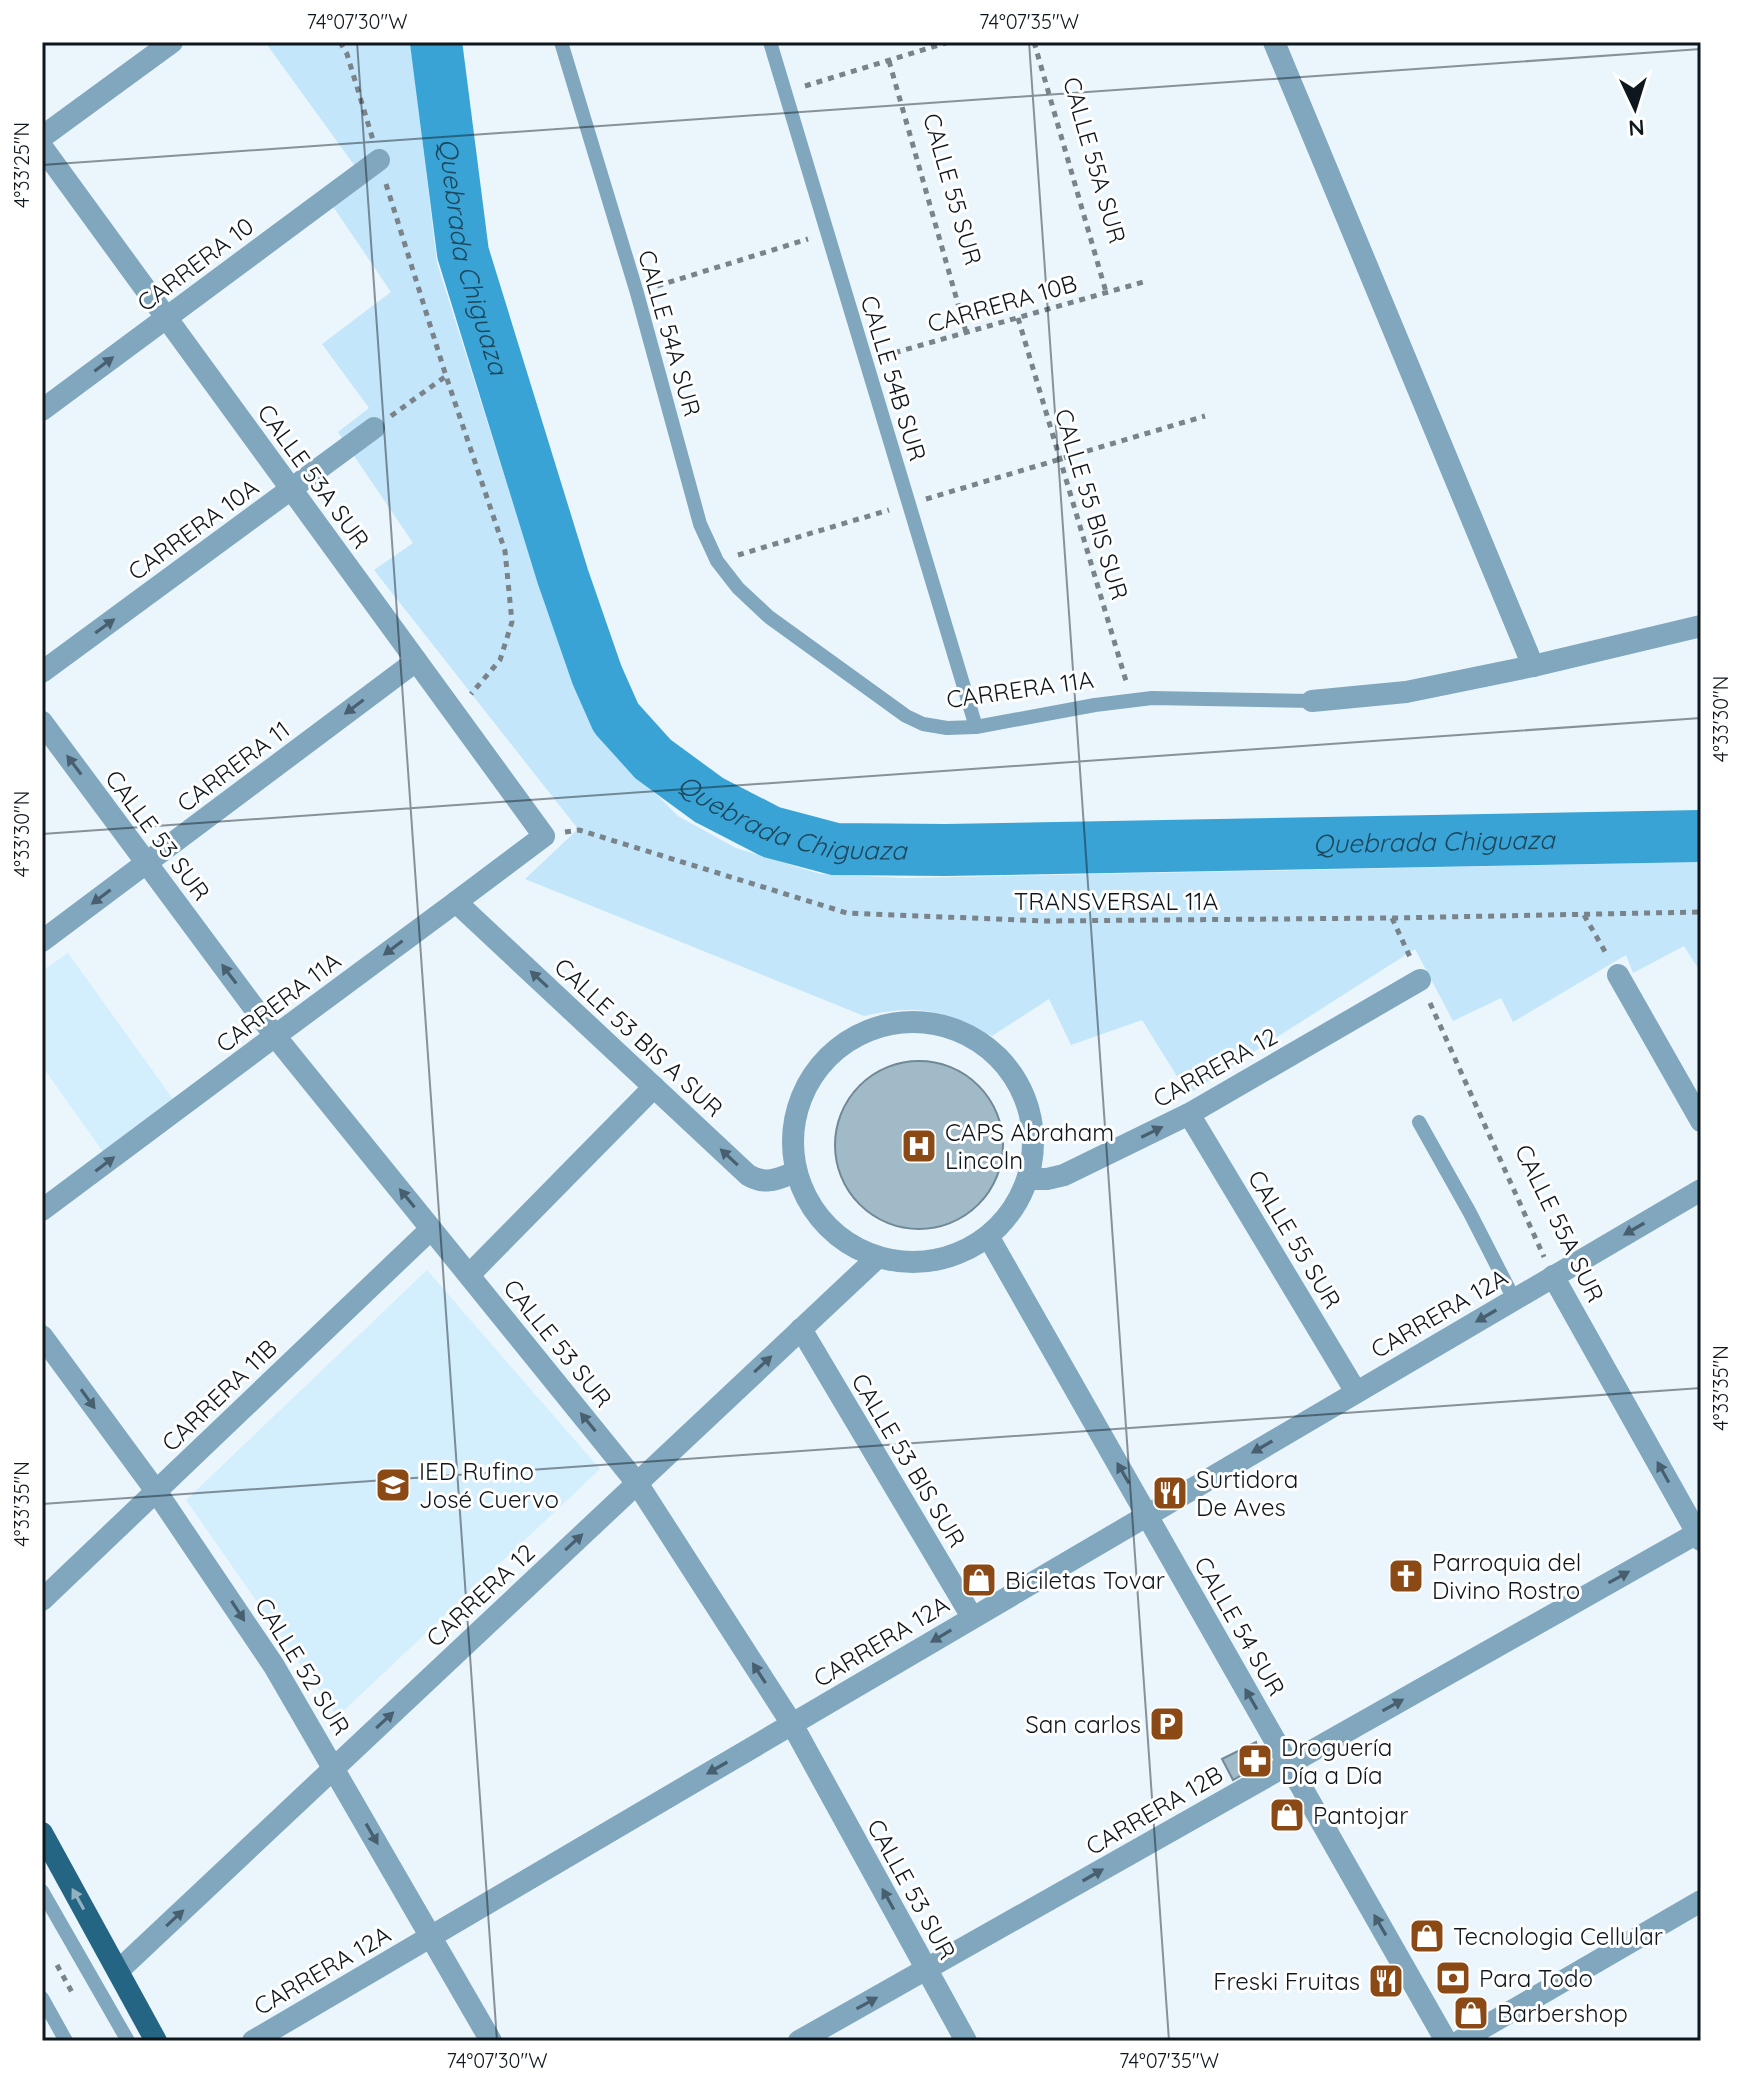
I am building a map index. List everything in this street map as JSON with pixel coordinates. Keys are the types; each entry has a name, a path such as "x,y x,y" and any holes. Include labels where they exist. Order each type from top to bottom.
{"main road":[{"path":"42,1833 156,2041"}],"street":[{"path":"42,137 172,42"},
{"path":"1274,42 1533,666"},
{"name":"CALLE 53A SUR","path":"42,147 544,836"},
{"name":"CARRERA 10","path":"42,410 379,160"},
{"name":"CARRERA 10A","path":"42,672 374,428"},
{"path":"1312,701 1406,692 1701,626"},
{"name":"CARRERA 11","path":"42,941 416,661"},
{"name":"CALLE 53 SUR","path":"42,722 275,1036 637,1483 792,1724 966,2041"},
{"name":"CARRERA 11A","path":"42,1210 544,836"},
{"name":"CALLE 53 BIS A SUR","path":"456,902 754,1179 770,1182 796,1172"},
{"path":"1618,975 1701,1121"},
{"name":"CARRERA 12","path":"1028,1179 1064,1175 1189,1114 1420,980"},
{"path":"900,1023 923,1023 967,1034 995,1054 1017,1080 1030,1111 1034,1145 1028,1179 1019,1200 988,1236 968,1249 947,1258 901,1262 878,1257 835,1234 804,1195 796,1172 792,1138 799,1104 814,1073 837,1049 867,1031 900,1023"},
{"path":"469,1275 654,1087"},
{"name":"CALLE 55 SUR","path":"1189,1114 1356,1392"},
{"name":"CARRERA 12A","path":"253,2041 1701,1190"},
{"name":"CARRERA 11B","path":"42,1600 431,1229"},
{"name":"CALLE 54 SUR","path":"988,1236 1446,2041"},
{"name":"CARRERA 12","path":"118,1971 878,1257"},
{"name":"CALLE 55A SUR","path":"1553,1276 1700,1535"},
{"name":"CALLE 53 BIS SUR","path":"801,1329 972,1617"},
{"name":"CALLE 52 SUR","path":"42,1336 156,1491 267,1654 491,2041"},
{"name":"CARRERA 12B","path":"799,2041 1700,1535"},
{"path":"1460,2041 1701,1901"}],"lane":[{"name":"CALLE 54A SUR","path":"561,42 637,293 700,524 717,561 738,588 769,617"},
{"name":"CALLE 54B SUR","path":"770,42 976,727"},
{"name":"CARRERA 11A","path":"769,617 906,716 923,724 947,728 976,727 1152,698 1312,701"},
{"path":"1419,1122 1514,1299"},
{"path":"42,1891 128,2041"},
{"path":"42,1998 66,2041"}],"path":[{"path":"340,42 347,54 446,376 505,551 512,622 500,660 455,714"},
{"path":"785,92 949,42"},
{"name":"CALLE 55A SUR","path":"1034,42 1106,292"},
{"name":"CALLE 55 SUR","path":"889,61 966,332"},
{"path":"637,293 827,233"},
{"name":"CARRERA 10B","path":"866,361 1147,281"},
{"name":"CALLE 55 BIS SUR","path":"1018,318 1132,701"},
{"path":"374,428 446,376"},
{"path":"717,561 1205,416"},
{"name":"TRANSVERSAL 11A","path":"544,836 579,830 847,913 1043,921 1701,912"},
{"path":"1584,915 1618,975"},
{"name":"CALLE 55A SUR","path":"1392,918 1553,1276"},
{"path":"67,2003 80,1990"}],"shaded area":[{"path":"265,42 411,42 419,64 422,138 437,263 546,608 601,739 678,816 736,848 820,874 904,878 1701,862 1701,973 1684,946 1633,973 1626,955 1513,1022 1501,998 1453,1021 1415,949 1188,1094 1142,1020 1071,1045 1049,999 992,1036 959,1020 930,1012 900,1010 864,1016 525,879 578,829 374,570 413,543 338,432 369,408 322,344 391,292 332,205 365,180"},
{"path":"68,953 175,1102 104,1153 42,1066 42,971"},
{"name":"IED Rufino José Cuervo","path":"427,1270 600,1469 337,1717 186,1500"}],"building":[{"name":"CAPS Abraham Lincoln","path":"919,1061 951,1068 978,1086 996,1113 1003,1145 996,1177 978,1204 951,1222 919,1229 887,1222 860,1204 842,1177 835,1145 842,1113 860,1086 887,1068"},
{"path":"1256,1742 1258,1766 1233,1780 1222,1759"}],"waterway":[{"name":"Quebrada Chiguaza","path":"436,42 463,253 563,577 597,675 616,718 653,759 709,800 771,832 835,849 945,850 1701,836"}],"place":[{"name":"CAPS Abraham Lincoln","path":"919,1146"},
{"name":"IED Rufino José Cuervo","path":"393,1485"},
{"name":"Surtidora De Aves","path":"1170,1493"},
{"name":"Parroquia del Divino Rostro","path":"1406,1576"},
{"name":"Biciletas Tovar","path":"979,1580"},
{"name":"San carlos","path":"1167,1724"},
{"name":"Droguería Día a Día","path":"1255,1761"},
{"name":"Pantojar","path":"1287,1815"},
{"name":"Tecnologia Cellular","path":"1427,1936"},
{"name":"Para Todo","path":"1453,1978"},
{"name":"Freski Fruitas","path":"1386,1981"},
{"name":"Barbershop","path":"1471,2013"}]}
